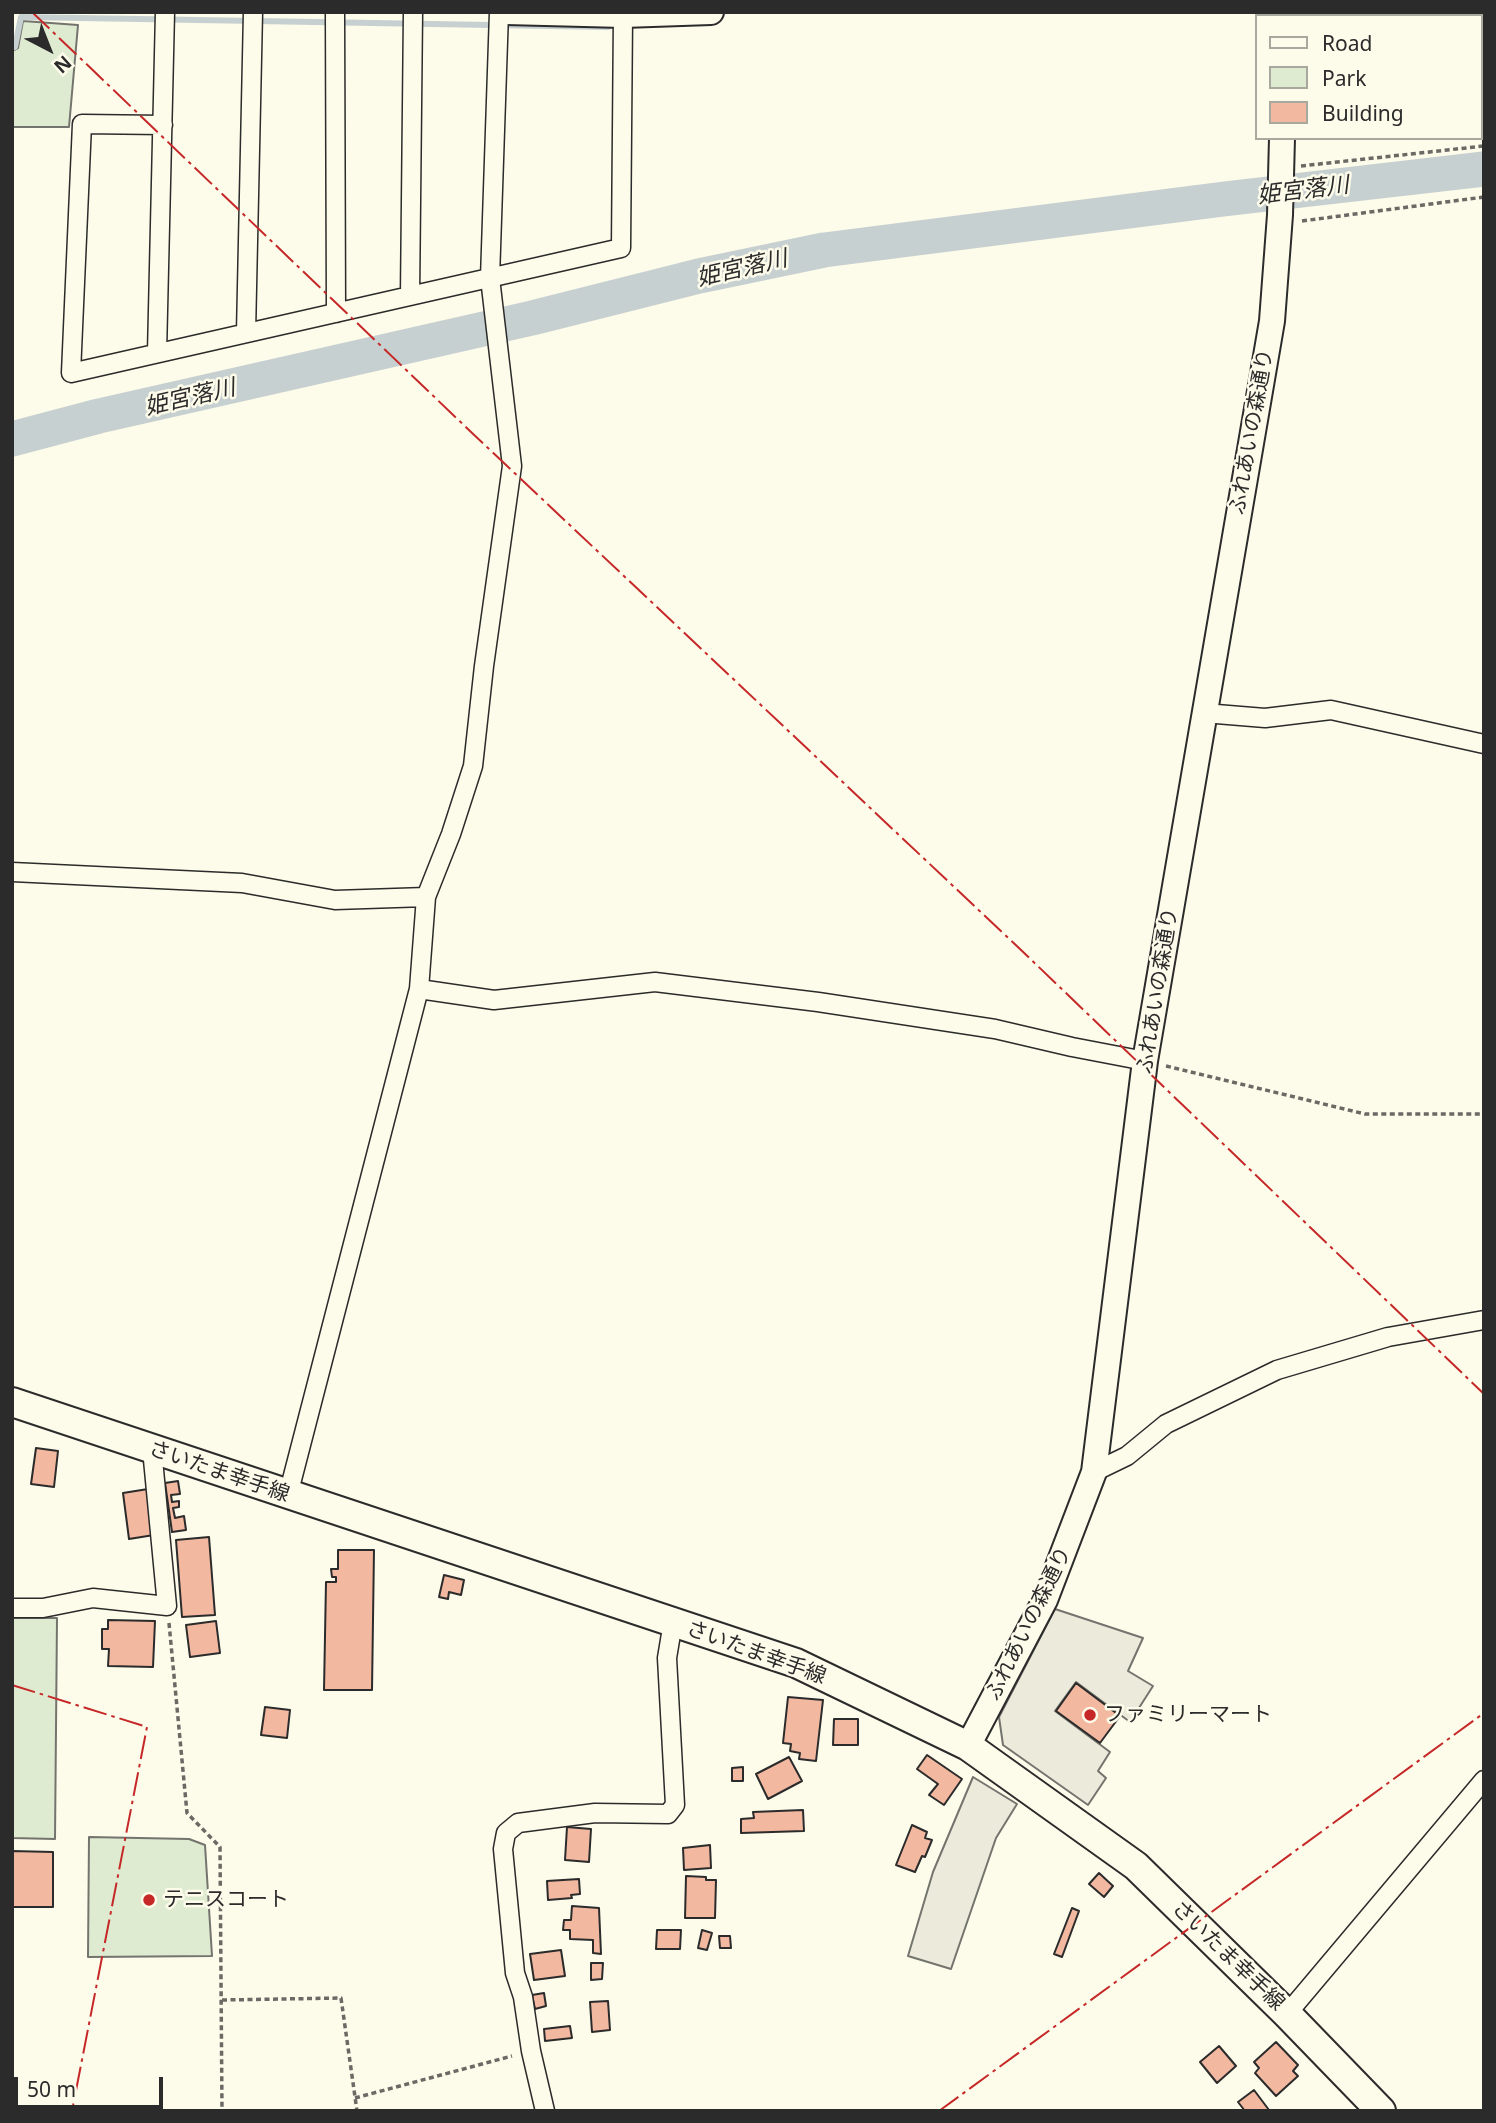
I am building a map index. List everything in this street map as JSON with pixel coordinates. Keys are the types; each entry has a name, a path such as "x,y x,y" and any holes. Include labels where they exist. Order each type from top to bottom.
{"main road":[{"name":"さいたま幸手線","path":"12,1402 796,1663 968,1746 1136,1866 1287,2014 1381,2111"}],"street":[{"path":"157,353 165,12"},
{"path":"246,333 253,12"},
{"path":"335,12 336,313"},
{"path":"410,296 413,12"},
{"path":"288,1495 419,989 426,897 451,834 473,766 512,466 492,285 499,12"},
{"path":"506,12 711,12"},
{"path":"163,125 82,124 71,373 410,296 492,285 621,248 609,14"},
{"path":"1282,140 1282,172"},
{"name":"ふれあいの森通り","path":"968,1746 1045,1600 1094,1472 1145,1060 1272,321 1282,172"},
{"path":"1204,713 1265,718 1331,710 1484,744"},
{"path":"12,872 242,883 335,900 426,897"},
{"path":"419,989 494,1000 655,982 995,1028 1072,1047 1145,1060"},
{"path":"1094,1472 1127,1456 1166,1424 1277,1370 1388,1336 1484,1320"},
{"path":"12,1608 43,1608 93,1598 167,1606 152,1449"},
{"path":"545,2111 531,2051 523,1997 515,1973 503,1849 506,1833 518,1823 595,1813 668,1814 676,1805 667,1658 673,1622"},
{"path":"1287,2014 1484,1780"}],"path":[{"path":"1282,172 1484,146"},
{"path":"1280,220 1484,197"},
{"path":"1145,1060 1365,1114 1484,1114"},
{"path":"167,1606 187,1813 220,1847 222,2111"},
{"path":"221,2000 341,1998 357,2111"},
{"path":"355,2098 531,2051"}],"green space":[{"path":"23,21 78,25 69,127 12,127 12,51 18,48"},
{"path":"12,1618 57,1618 55,1839 12,1838"},
{"name":"テニスコート","path":"89,1837 189,1839 205,1845 212,1956 88,1957"}],"shaded area":[{"path":"1055,1609 1143,1638 1128,1671 1153,1686 1130,1722 1076,1682 1055,1711 1110,1752 1098,1771 1106,1778 1088,1805 1003,1745 999,1717"},
{"path":"973,1777 1017,1804 996,1838 951,1969 908,1956 933,1872"}],"building":[{"path":"36,1448 58,1451 54,1487 31,1484"},
{"path":"178,1481 180,1494 171,1495 172,1502 179,1501 179,1507 173,1508 175,1518 184,1516 186,1530 172,1532 165,1483"},
{"path":"148,1489 154,1535 129,1539 123,1493"},
{"path":"209,1537 215,1615 182,1617 176,1540"},
{"path":"338,1550 374,1550 372,1690 324,1690 326,1582 336,1582 331,1569 338,1569"},
{"path":"444,1575 464,1580 461,1595 449,1592 448,1599 439,1597"},
{"path":"108,1620 155,1621 153,1667 108,1666 109,1649 102,1649 102,1629 108,1629"},
{"path":"216,1621 220,1653 190,1657 186,1625"},
{"path":"1076,1683 1120,1716 1100,1743 1056,1711"},
{"path":"788,1697 823,1700 816,1761 799,1759 800,1753 790,1751 791,1744 783,1743"},
{"path":"265,1707 290,1710 287,1738 261,1735"},
{"path":"834,1719 858,1719 858,1745 833,1745"},
{"path":"927,1755 962,1779 944,1805 929,1795 938,1784 917,1769"},
{"path":"789,1757 802,1781 768,1799 756,1774"},
{"path":"743,1767 743,1781 732,1781 732,1768"},
{"path":"803,1810 804,1831 741,1833 741,1819 754,1818 753,1812"},
{"path":"912,1825 927,1832 925,1838 932,1840 915,1872 896,1865"},
{"path":"567,1827 591,1829 589,1862 565,1860"},
{"path":"710,1845 711,1868 684,1870 683,1848"},
{"path":"12,1851 53,1852 53,1907 12,1907"},
{"path":"1099,1873 1113,1886 1104,1897 1089,1884"},
{"path":"686,1876 716,1880 715,1918 685,1918"},
{"path":"579,1879 580,1894 571,1895 572,1898 548,1900 547,1881"},
{"path":"572,1906 599,1908 601,1954 593,1953 593,1940 570,1939 570,1930 563,1930 564,1920 571,1920"},
{"path":"1072,1908 1079,1911 1062,1957 1054,1954"},
{"path":"657,1930 681,1930 680,1949 656,1949"},
{"path":"702,1930 712,1933 707,1950 698,1948"},
{"path":"719,1936 730,1936 731,1948 720,1948"},
{"path":"561,1950 565,1976 534,1980 530,1954"},
{"path":"591,1963 603,1963 602,1979 591,1980"},
{"path":"544,1993 546,2006 535,2009 532,1995"},
{"path":"608,2001 610,2030 592,2032 590,2002"},
{"path":"570,2026 572,2038 545,2041 544,2029"},
{"path":"1276,2042 1298,2065 1293,2071 1298,2076 1276,2096 1255,2073 1259,2068 1254,2062"},
{"path":"1219,2046 1236,2066 1217,2083 1200,2062"},
{"path":"1254,2090 1268,2111 1245,2111 1238,2102"}],"waterway":[{"path":"12,48 15,47 21,17 608,27"},
{"name":"姫宮落川","path":"12,439 99,416 532,318 699,276 824,250 1484,169"}],"power":[{"path":"32,12 471,432 1020,949 1484,1394"},
{"path":"12,1685 147,1727 72,2111"},
{"path":"939,2111 1484,1713"}],"place":[{"name":"ファミリーマート","path":"1090,1715"},
{"name":"テニスコート","path":"149,1900"}]}
